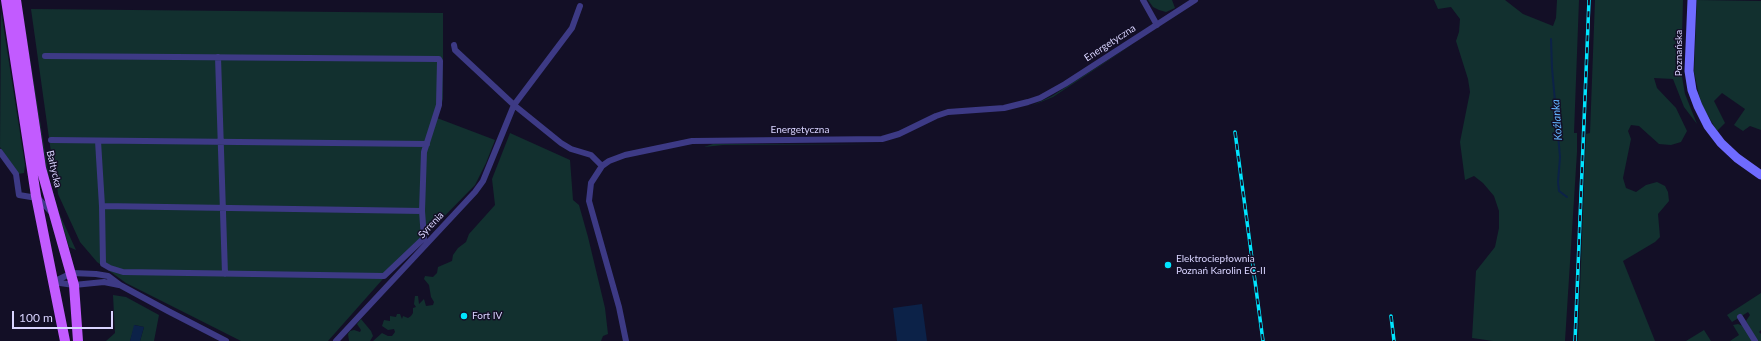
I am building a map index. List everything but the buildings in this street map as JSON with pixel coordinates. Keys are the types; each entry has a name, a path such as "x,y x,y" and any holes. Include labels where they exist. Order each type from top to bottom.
{"main road":[{"name":"Bałtycka","path":"6,0 36,196 65,341"},
{"name":"Bałtycka","path":"16,0 38,154 72,273 78,341"}],"street":[{"path":"1143,0 1157,24"},
{"name":"Energetyczna","path":"602,166 616,158 692,141 882,139 899,134 936,116 948,112 1015,106 1053,92 1195,0"},
{"name":"Poznańska","path":"1692,0 1689,70 1692,90 1698,106 1708,126 1717,139 1732,154 1761,175"},
{"name":"Syrenia","path":"336,341 427,240 483,181 514,105 572,28 580,6"},
{"path":"454,45 455,50 514,105 561,143 571,149 591,154 602,166 591,183 589,201 619,307 626,341"},
{"path":"45,56 218,56 439,59 440,61 439,105 424,152 422,211 427,240 384,276 123,272 103,264"},
{"path":"218,56 226,274"},
{"path":"51,140 427,144"},
{"path":"98,141 102,206 103,264"},
{"path":"0,152 16,174 20,195 36,196 54,214"},
{"path":"102,206 422,211"},
{"path":"96,282 96,269 99,265 103,264"},
{"path":"52,282 72,273 108,276 120,285 226,341"},
{"path":"52,282 74,285 96,282 120,285"},
{"path":"1740,318 1755,341"}],"green space":[{"path":"21,0 49,178 59,213 76,250 69,247 48,179"},
{"path":"1148,0 1172,0 1175,8 1166,12 1159,10 1153,7"},
{"path":"1434,0 1505,0 1523,14 1553,26 1556,18 1557,0 1579,0 1574,133 1577,133 1577,152 1565,341 1493,341 1472,338 1476,271 1495,247 1499,228 1499,211 1494,196 1483,183 1474,176 1465,180 1460,142 1470,92 1468,79 1456,41 1459,32 1460,19 1451,7 1438,9"},
{"path":"1595,0 1683,0 1681,71 1685,94 1697,124 1684,107 1673,79 1654,78 1657,88 1676,108 1687,131 1681,142 1671,145 1659,144 1639,126 1631,125 1628,131 1631,139 1623,178 1626,188 1636,192 1646,185 1657,182 1665,186 1668,192 1669,201 1658,214 1660,237 1655,242 1623,261 1655,341 1578,341 1586,134 1590,133"},
{"path":"1697,0 1761,1 1761,130 1750,126 1743,131 1734,125 1745,109 1722,93 1714,101 1725,123 1717,131 1703,107 1694,72"},
{"path":"31,9 443,13 443,99 437,118 495,140 475,185 382,280 328,341 241,341 126,283 97,262 80,242 58,194 57,184 55,181"},
{"path":"1,11 25,165 24,173 18,174 0,147"},
{"path":"1135,43 1053,97 1031,106 1052,96"},
{"path":"510,133 570,160 573,200 579,205 588,237 605,308 608,334 603,336 601,341 373,341 382,333 392,336 395,332 394,329 388,330 382,326 384,320 390,321 390,316 396,317 397,314 400,314 402,319 403,316 408,318 411,316 413,313 413,308 416,307 414,304 415,296 418,296 419,304 424,299 426,306 433,305 434,302 431,297 429,285 424,279 425,276 433,277 437,273 438,267 452,261 453,255 458,248 466,242 469,234 495,205 492,179"},
{"path":"713,144 883,144 723,145 704,147"},
{"path":"1761,293 1761,330 1759,332 1761,334 1761,341 1757,341 1746,321 1750,315 1748,312 1732,322 1727,315"},
{"path":"113,295 126,297 159,315 154,341 140,341 144,327 135,325 130,341 106,341 115,333"},
{"path":"361,319 371,331 373,336 370,341 349,341 348,334 350,331 354,330 360,332 361,330 357,324"},
{"path":"1738,324 1743,326 1753,341 1730,341 1739,335 1733,325"},
{"path":"1704,330 1711,341 1686,341"}],"water":[{"path":"922,304 927,341 897,341 893,308"},
{"path":"134,325 144,327 140,341 130,341"}],"waterway":[{"name":"Koźlanka","path":"1551,39 1552,68 1560,157 1558,182 1559,191 1567,197"}],"railway":[{"path":"1575,341 1589,0"},
{"path":"1235,132 1263,341"},
{"path":"1391,316 1394,341"}],"place":[{"name":"Elektrociepłownia Poznań Karolin EC-II","path":"1168,265"},
{"name":"Fort IV","path":"464,316"}]}
